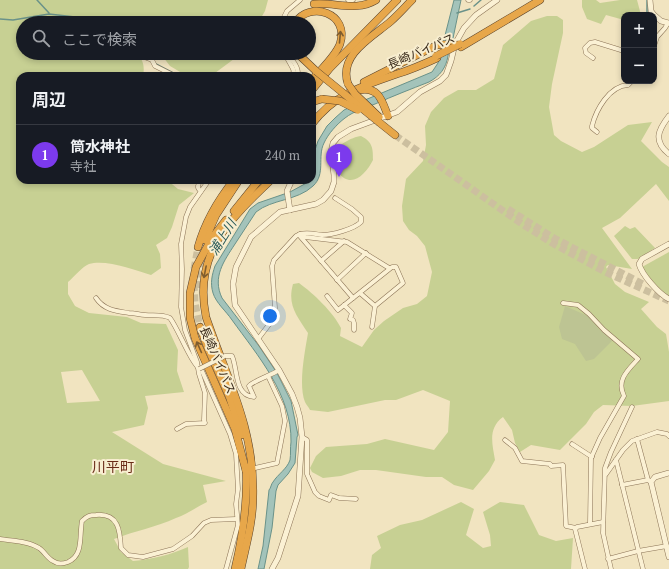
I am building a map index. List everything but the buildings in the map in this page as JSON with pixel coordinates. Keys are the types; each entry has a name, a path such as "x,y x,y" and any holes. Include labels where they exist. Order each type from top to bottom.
{"highway":[{"path":"294,16 297,12 309,5 322,4 356,6 366,5 376,0"},
{"path":"316,82 392,0"},
{"path":"316,86 397,0"},
{"path":"396,134 384,120 358,98 348,84 346,70 351,56 359,47 412,0"},
{"name":"長崎バイパス","path":"316,120 339,98 355,90 412,69 437,57 533,0"},
{"name":"長崎バイパス","path":"457,45 540,0"},
{"path":"299,16 310,10 320,9 335,16 340,24 341,34 338,48 316,75"},
{"path":"363,83 433,46 441,44 457,45"},
{"name":"長崎バイパス","path":"316,112 333,97 363,83 437,57"},
{"path":"305,60 384,120"},
{"path":"308,60 317,70"},
{"path":"330,105 359,90 368,89 380,96 384,105 384,120"},
{"path":"316,101 332,99 348,104 384,120"},
{"path":"198,247 214,203 226,184"},
{"path":"207,221 221,197 231,184"},
{"path":"205,240 211,224 221,206 236,184"},
{"path":"221,206 240,184"},
{"name":"長崎バイパス","path":"247,470 235,429 196,338 190,318 189,302 190,288 194,272 203,252 216,233 256,184"},
{"name":"長崎バイパス","path":"236,399 206,317 203,294 204,275 210,255 221,234 249,201 267,184"},
{"name":"長崎バイパス","path":"199,288 200,304 206,328 244,419 250,444 253,489 251,520 241,569"},
{"name":"長崎バイパス","path":"200,327 235,411 243,442 247,470 247,495 245,519 235,569"}],"street":[{"path":"284,16 293,2 300,0"},
{"path":"348,0 353,0"},
{"path":"272,569 278,558 298,496 302,437 297,407 292,394 258,338 235,305 233,284 236,267 251,237 280,212 290,207 316,204 323,200 331,191 334,182 334,175 331,152 333,143 338,136 351,129 384,120 397,112 420,92 446,75 464,28 476,15 497,0"},
{"path":"650,0 652,12"},
{"path":"657,18 661,21 668,23 657,37"},
{"path":"592,58 586,53 585,48 590,43 595,42 621,50"},
{"path":"152,60 154,66 167,72"},
{"path":"288,60 294,68 294,72"},
{"path":"292,60 297,66 299,72"},
{"path":"597,132 592,128 592,126 603,102 617,88 629,84"},
{"path":"668,120 660,128 659,136 660,143 669,154"},
{"path":"198,184 201,191"},
{"path":"178,429 186,424 206,423 204,420 205,393 197,362 186,330 181,307 181,244 186,217 194,200 206,184"},
{"path":"290,184 287,191 290,207"},
{"path":"258,338 271,322 276,308 272,266 274,260 291,241 299,235 304,233 326,234 356,227 361,222 362,219 358,213 335,198"},
{"path":"299,235 344,241 389,268"},
{"path":"299,235 353,298"},
{"path":"321,261 344,241"},
{"path":"669,244 642,259 639,264 642,271 658,292 669,299"},
{"path":"337,280 366,253"},
{"path":"327,296 338,310 389,268 396,267 403,283 375,306 372,327"},
{"path":"360,293 375,306"},
{"path":"96,298 105,307 113,310 143,315 166,316 170,318 202,372 230,434 236,454 238,489 236,519 238,525 226,569"},
{"path":"562,303 578,305 604,330 638,358 625,373 620,385 624,396 600,438 592,457 590,473 590,524"},
{"path":"344,305 352,313 350,320 353,320 354,330"},
{"path":"199,369 225,356 232,356 240,386 244,394 254,397 249,386 278,370"},
{"path":"256,468 277,463 285,421 282,406 268,376"},
{"path":"611,569 603,533 605,468 632,408"},
{"path":"605,474 632,441 657,432 667,434 669,436"},
{"path":"302,437 307,440 306,474 318,496 329,500 331,495 339,498 356,499"},
{"path":"637,439 669,557"},
{"path":"505,440 515,448 522,461 550,464 551,466 563,465 566,526 576,528 603,522"},
{"path":"572,444 592,457"},
{"path":"616,460 643,569"},
{"path":"237,472 247,470"},
{"path":"622,485 649,481 655,477 669,473"},
{"path":"0,539 32,545 40,548 53,561 65,563 72,560 80,549 82,521 90,515 102,514 109,516 120,530 121,548 128,555 143,557 173,549 192,536 204,523 211,520 236,519"},
{"path":"576,528 585,569"},
{"path":"608,559 638,551 667,546"}],"green space":[{"path":"0,0 268,0 262,16 16,16 16,60 142,60 144,69 144,72 16,72 16,184 172,184 178,189 194,193 179,205 167,238 156,245 160,254 161,268 151,275 112,264 89,264 68,282 68,294 75,306 89,313 127,317 141,323 166,324 178,350 177,371 184,392 145,396 148,408 144,425 112,432 163,464 226,481 203,485 207,502 188,512 161,524 114,539 121,552 133,561 161,556 188,547 188,569 0,569","holes":["82,370 100,401 67,403 61,372"]},
{"path":"582,0 596,0 600,3 620,0 637,0 640,12 621,12 621,19 606,15 601,24 587,19 582,7"},
{"path":"547,16 557,16 563,20 563,33 552,84 549,107 554,135 561,141 582,152 594,147 628,125 652,122 641,141 669,167 669,201 656,184 620,218 602,228 632,269 608,265 606,267 615,284 625,292 649,302 641,309 657,327 666,334 669,352 669,401 632,406 603,405 594,412 586,424 560,450 531,445 520,452 515,443 512,430 503,417 495,426 492,436 495,460 489,471 473,490 454,485 442,477 426,477 376,470 360,470 341,476 323,478 312,472 310,468 316,456 326,447 367,444 385,439 434,450 448,432 450,401 423,390 396,400 385,400 328,412 310,410 305,402 302,387 305,349 308,333 297,316 292,304 291,291 293,284 299,283 311,292 328,310 341,328 340,336 362,347 374,330 384,321 403,308 417,304 427,296 432,272 425,246 417,236 409,230 403,221 402,206 406,179 423,161 426,145 425,126 431,112 444,98 458,90 476,90 494,79 503,45 531,21"},
{"path":"165,60 233,60 216,72 180,72 170,66"},
{"path":"361,136 365,138 372,146 373,160 362,175 353,180 348,180 338,172 335,167 333,163 334,153 344,143"},
{"path":"625,226 630,229 635,227 655,248 638,259 632,259 614,236"},
{"path":"669,252 669,297 656,287 642,267"},
{"path":"565,306 588,316 599,329 613,340 594,359 586,361 575,344 562,339 559,327"},
{"path":"461,502 474,509 466,535 483,548 491,546 490,535 483,512 500,502 524,505 539,535 556,541 573,538 571,569 370,569 372,555 381,548 377,536 400,525 422,520"}],"water":[{"path":"454,0 461,0 452,43 444,68 429,82 356,112 342,120 330,133 324,143 321,154 319,176 316,182 316,147 327,126 335,118 344,110 365,100 432,72 438,63"},
{"path":"305,184 315,184 300,195 269,205 256,212 223,263 218,283 222,298 259,346 277,373 291,401 298,435 295,463 278,485 276,491 272,528 264,569 258,569 263,546 269,490 272,483 287,466 290,460 290,425 280,392 272,377 230,317 214,297 212,289 212,276 215,266 250,209 258,203 290,192"}],"waterway":[{"path":"37,0 49,13"},
{"path":"474,6 481,0"},
{"path":"647,0 647,12"},
{"path":"457,13 470,9"},
{"path":"37,16 49,14 66,16"},
{"path":"0,19 16,20"},
{"path":"156,64 171,72"}],"tunnel":[{"path":"395,135 522,224 552,243 605,272 669,301"},
{"path":"508,209 554,238 643,284"},
{"path":"199,288 200,262 205,240"},
{"path":"194,269 198,247"},
{"path":"194,284 195,303 200,327"}],"place":[{"name":"筒水神社","path":"339,177"}],"district":[{"name":"川平町","path":"113,466"}],"water label":[{"name":"浦上川","path":"222,237"}]}
